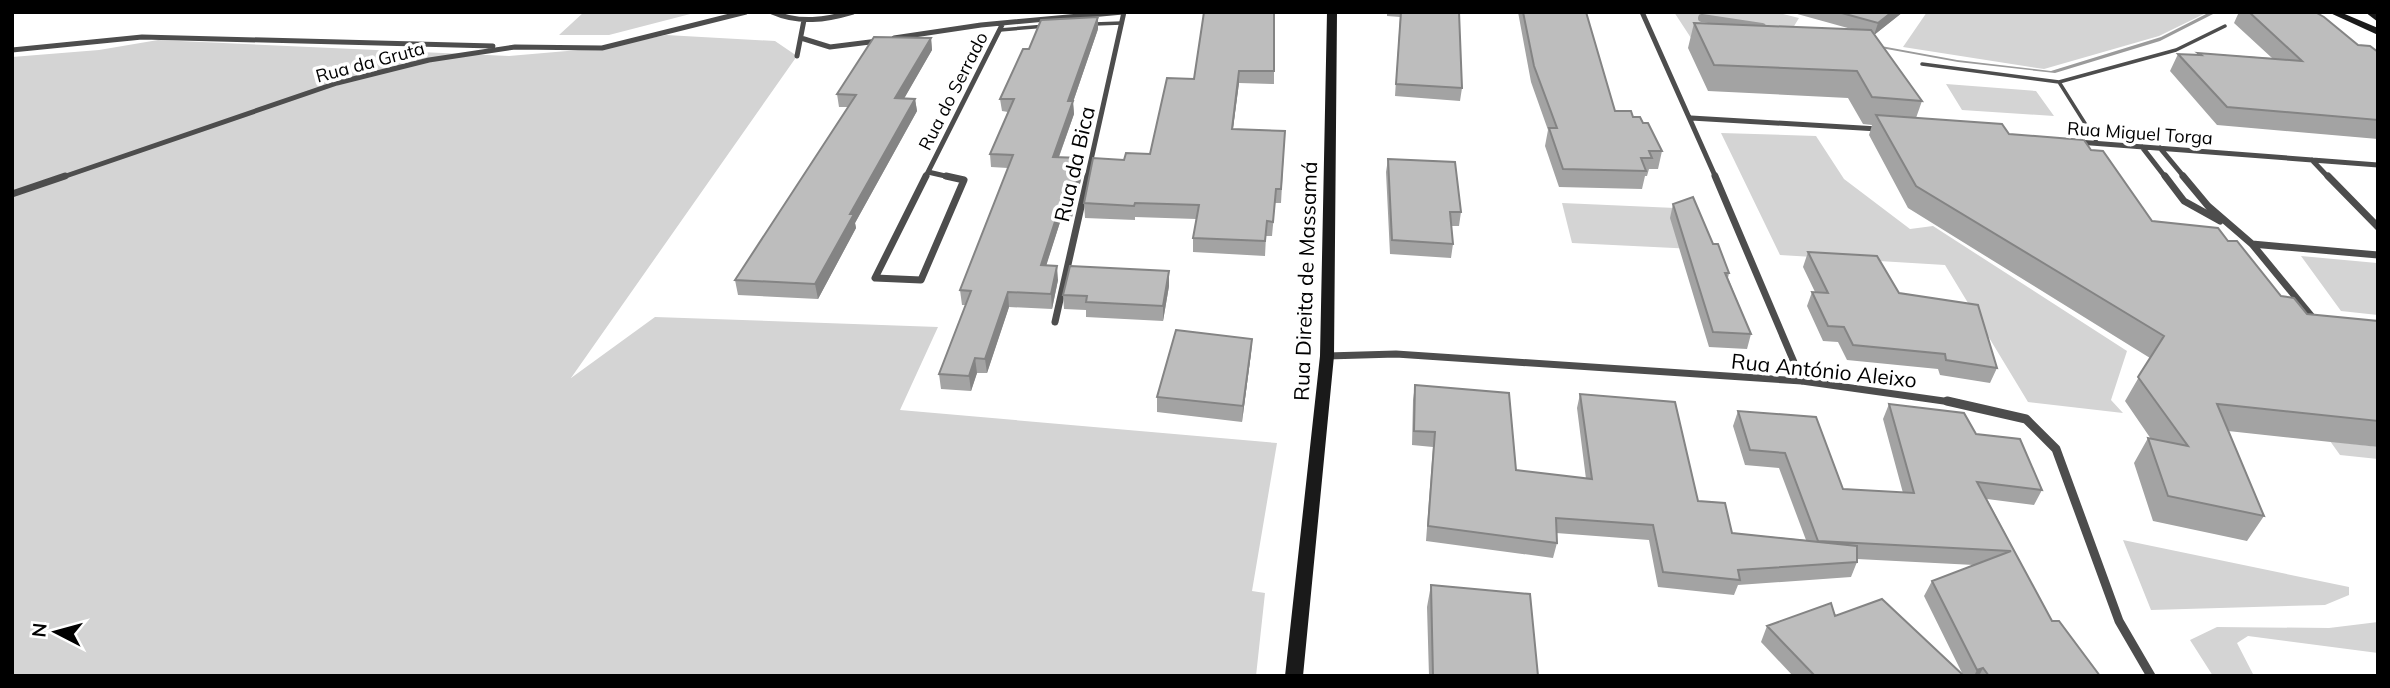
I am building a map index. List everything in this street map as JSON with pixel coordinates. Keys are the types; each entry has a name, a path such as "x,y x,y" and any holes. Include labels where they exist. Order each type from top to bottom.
{"main road":[{"name":"Rua Direita de Massamá","path":"1294,676 1327,356 1332,12"},
{"path":"2332,12 2378,31"},
{"path":"2369,12 2378,19"}],"street":[{"name":"Rua da Gruta","path":"12,194 337,83 429,60 515,47 601,48 746,12"},
{"path":"772,12 804,20 853,12"},
{"path":"801,38 830,47 1124,12"},
{"name":"Rua da Bica","path":"1055,322 1124,12"},
{"path":"1642,12 1691,118 1802,381"},
{"path":"797,56 804,20"},
{"name":"Rua do Serrado","path":"928,172 964,180 921,280 875,278 928,172 1002,26"},
{"path":"12,50 142,37 515,47"},
{"path":"1691,118 1892,130"},
{"name":"Rua Miguel Torga","path":"2072,142 2378,165"},
{"path":"2142,147 2184,201 2233,228"},
{"path":"2160,148 2208,206 2252,244 2309,316 2319,322"},
{"path":"2312,159 2378,227"},
{"path":"2252,244 2378,255"},
{"name":"Rua António Aleixo","path":"1327,356 1396,354 1802,381 1955,402 2026,419 2056,449 2119,621 2151,676"}],"lane":[{"path":"1086,24 1122,23"},
{"path":"1002,26 1049,26"},
{"path":"1922,64 2059,82 2176,50 2225,26"},
{"path":"2059,82 2098,144"}],"shaded area":[{"path":"584,12 698,12 609,35 559,35"},
{"path":"1674,12 1775,12 1799,18 1791,31 1691,38"},
{"path":"1927,12 2208,12 2159,36 2044,69 1903,47"},
{"path":"2210,12 2217,12 2160,41 2055,73 1958,62 1870,46 2051,71 2161,37"},
{"path":"666,35 775,41 797,56 571,378 655,317 938,327 900,410 1277,443 1252,591 1265,593 1256,676 12,676 12,57 99,50 158,40 509,56 602,48"},
{"path":"1946,84 2036,91 2054,116 1962,110"},
{"path":"1721,133 1816,136 1844,179 1910,229 1933,226 2127,351 2111,400 2123,413 2028,402 1945,265 1780,255"},
{"path":"1562,203 1698,209 1715,250 1572,243"},
{"path":"2301,256 2377,263 2378,315 2341,311"},
{"path":"2330,441 2378,447 2378,459 2340,455"},
{"path":"2123,540 2349,587 2349,595 2325,605 2151,610"},
{"path":"2378,622 2378,653 2248,636 2237,643 2254,676 2213,676 2190,640 2217,627 2329,628"}],"building":[{"path":"1204,12 1274,12 1274,71 1239,71 1232,129 1285,131 1281,189 1276,189 1273,222 1267,221 1265,241 1193,238 1199,205 1135,203 1134,206 1084,203 1093,158 1124,160 1126,153 1150,154 1167,78 1194,79"},
{"path":"1401,12 1459,12 1462,88 1396,84"},
{"path":"1523,12 1586,12 1615,111 1631,111 1633,117 1640,117 1643,123 1648,123 1662,151 1649,151 1652,158 1641,158 1646,171 1563,169 1549,128 1557,128 1534,66"},
{"path":"1838,12 1892,12 1878,23"},
{"path":"2249,12 2315,12 2358,45 2370,46 2378,52 2378,120 2227,107 2178,54 2201,55 2198,53 2302,61"},
{"path":"1098,17 1068,101 1073,101 1053,157 1082,158 1072,203 1061,203 1041,265 1057,266 1051,294 1008,292 985,359 975,358 969,376 939,374 971,291 960,290 1013,155 990,154 1014,99 1000,99 1023,49 1029,49 1041,20"},
{"path":"1694,23 1871,30 1922,101 1872,97 1857,71 1714,65"},
{"path":"874,37 931,38 895,98 915,99 850,214 854,214 815,284 735,280 856,95 837,94"},
{"path":"1876,115 2002,124 2009,134 2084,140 2091,150 2103,151 2152,221 2218,228 2228,241 2237,241 2281,296 2294,298 2307,314 2378,321 2378,421 2217,404 2264,516 2168,496 2148,438 2188,446 2138,377 2164,336 1916,186"},
{"path":"1388,159 1455,162 1461,212 1450,212 1453,244 1392,240"},
{"path":"1693,197 1713,244 1718,244 1729,273 1725,273 1751,334 1713,332 1673,204"},
{"path":"1808,252 1877,256 1899,293 1978,305 1997,368 1946,360 1945,354 1853,345 1844,327 1828,326 1812,292 1828,293"},
{"path":"1070,266 1169,271 1163,306 1086,302 1087,296 1063,295"},
{"path":"1176,330 1252,339 1243,406 1157,397"},
{"path":"1415,385 1509,393 1516,470 1592,479 1580,394 1675,402 1698,501 1725,503 1732,533 1857,546 1857,562 1738,570 1740,580 1663,572 1653,525 1556,518 1557,543 1428,526 1435,432 1414,431"},
{"path":"1889,404 1964,413 1976,434 2020,439 2042,490 1977,482 2052,621 2059,621 2100,676 1989,676 1983,668 1977,670 1932,581 2011,551 1818,541 1785,453 1750,450 1738,411 1816,417 1843,489 1914,493"},
{"path":"1431,585 1530,594 1538,676 1433,676"},
{"path":"1882,599 1963,675 1815,676 1767,626 1831,603 1835,616"}],"waterway":[{"path":"1702,18 1762,27"}]}
